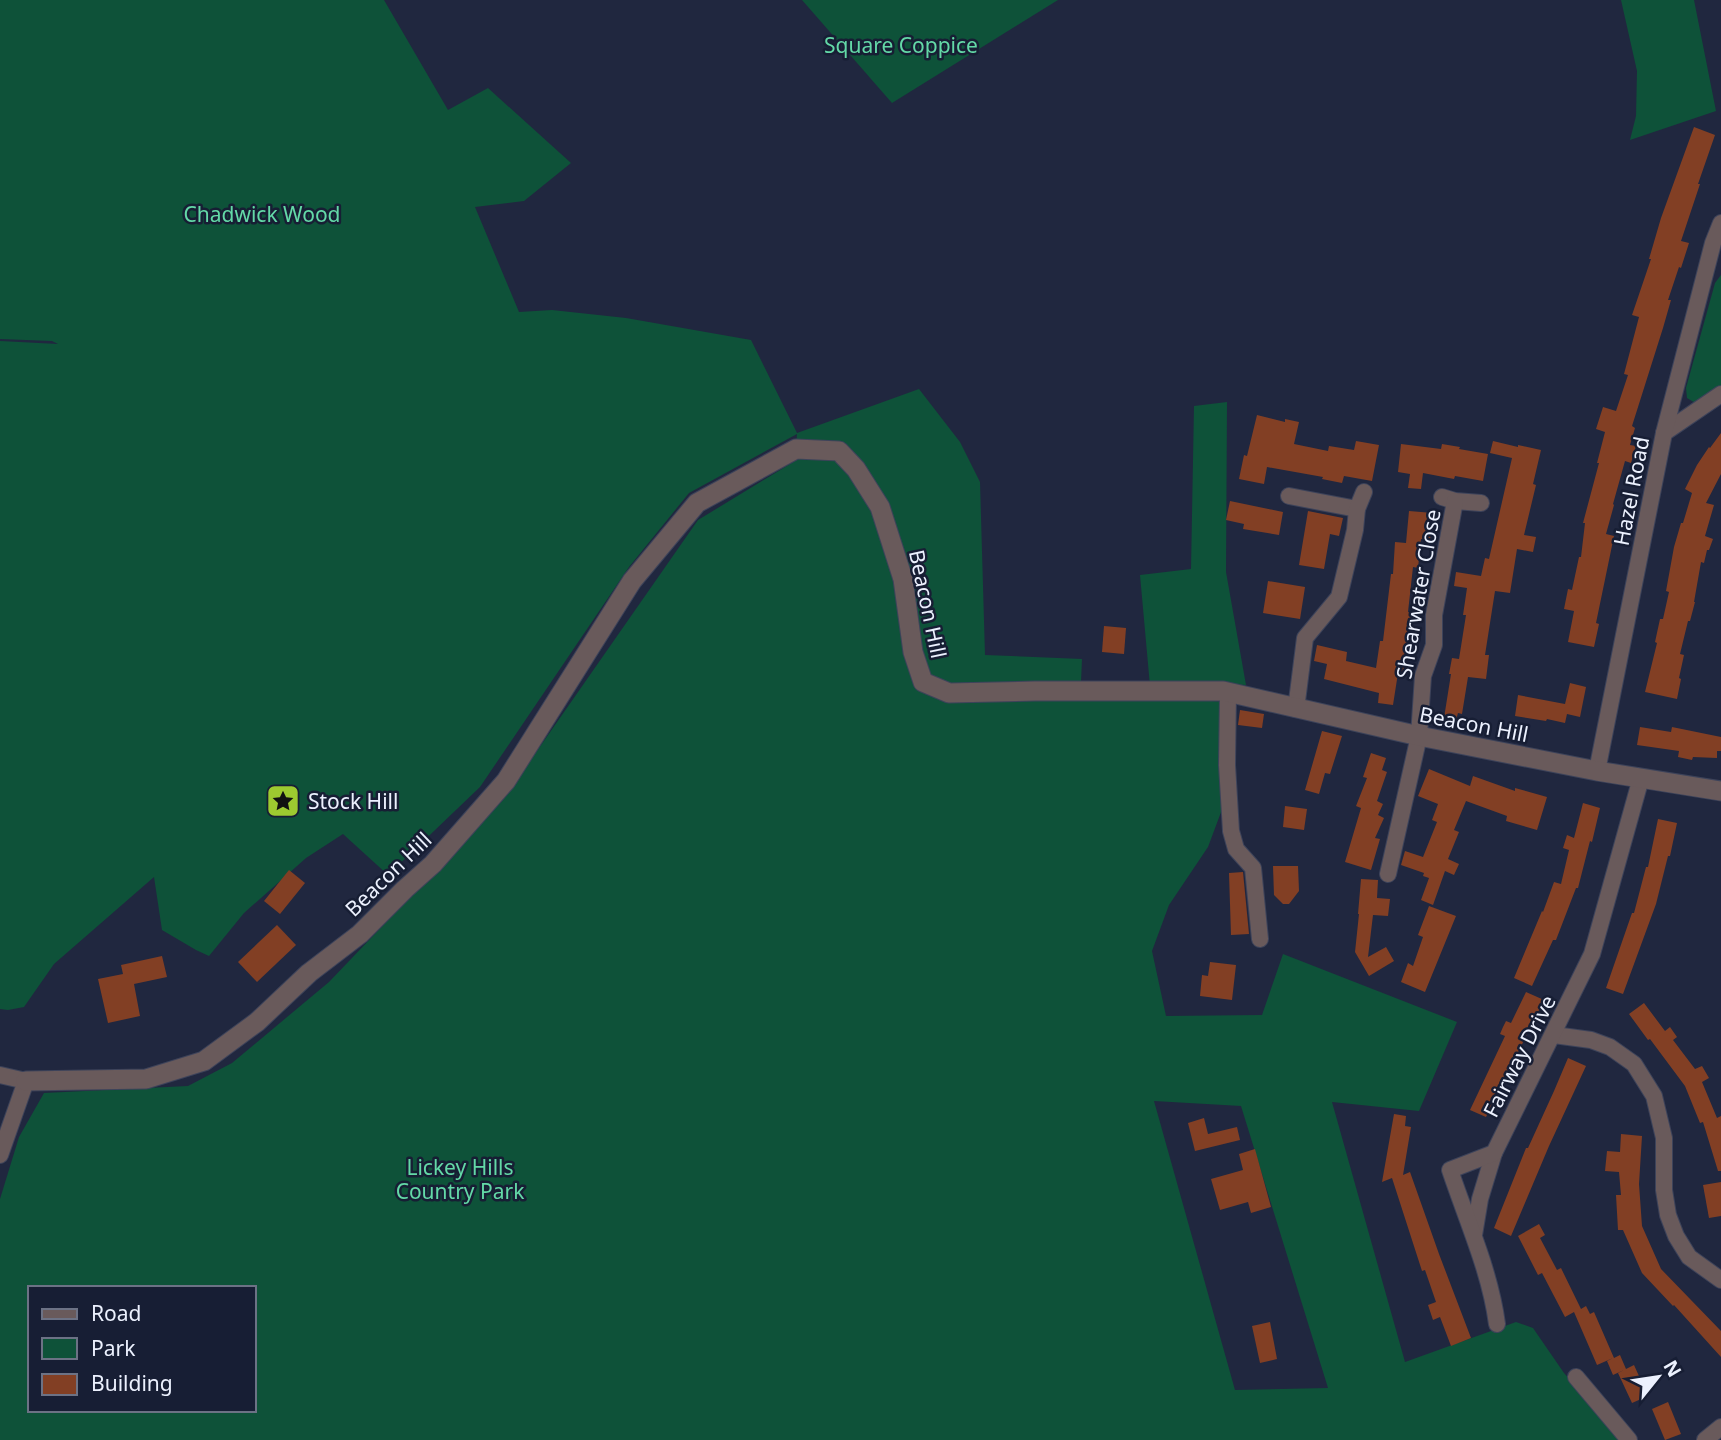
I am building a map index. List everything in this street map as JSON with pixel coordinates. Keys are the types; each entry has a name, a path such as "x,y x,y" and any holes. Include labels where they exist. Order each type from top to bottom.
{"street":[{"name":"Hazel Road","path":"1597,771 1664,433 1717,246 1721,223"},
{"path":"1664,433 1721,394"},
{"name":"Beacon Hill","path":"26,1081 146,1079 204,1062 257,1022 309,973 360,934 433,864 506,781 632,582 698,503 796,449 839,451 856,469 880,507 903,579 913,652 923,682 949,693 1198,690 1228,692 1419,736 1597,771 1721,791"},
{"path":"1296,709 1305,638 1339,597 1355,530 1357,509 1364,492"},
{"path":"1289,496 1357,509"},
{"name":"Shearwater Close","path":"1388,874 1419,736 1423,676 1434,645 1434,615 1449,499 1481,503"},
{"path":"1228,692 1227,765 1231,831 1236,849 1253,868 1259,939"},
{"name":"Fairway Drive","path":"1474,1237 1480,1199 1494,1153 1592,954 1641,778"},
{"path":"1553,1035 1591,1040 1610,1047 1634,1064 1654,1096 1657,1107 1664,1138 1664,1189 1668,1215 1676,1236 1689,1257 1721,1280"},
{"path":"0,1075 26,1081 0,1155"},
{"path":"1494,1153 1450,1170 1494,1300 1497,1324"},
{"path":"1576,1377 1629,1440"},
{"path":"1705,1440 1721,1427"}],"green space":[{"path":"0,0 384,0 448,110 488,88 571,163 524,201 475,207 519,312 552,310 626,318 751,340 797,433 919,389 960,442 980,482 985,655 1082,659 1081,682 1150,698 1233,702 1233,780 1208,847 1169,905 1152,951 1166,1016 1262,1015 1283,954 1457,1022 1419,1111 1332,1102 1405,1362 1516,1322 1533,1328 1564,1373 1623,1440 0,1440 0,1199 19,1137 44,1093 188,1086 232,1063 329,982 502,801 698,520 795,461 797,434 689,493 629,567 480,787 388,875 343,834 306,858 244,913 209,956 162,930 154,877 54,964 24,1007 8,1010 0,1009 0,341 58,344 52,341 0,339","holes":["1154,1101 1241,1106 1328,1388 1235,1390"]},
{"name":"Square Coppice","path":"802,0 1058,0 892,103"},
{"path":"1621,0 1694,0 1716,111 1630,140 1636,116 1637,71"},
{"path":"1721,275 1721,386 1697,404 1687,398 1686,388 1715,283"},
{"path":"1227,402 1226,572 1246,685 1181,683 1150,686 1140,575 1191,569 1194,406"}],"building":[{"path":"1694,127 1715,135 1681,241 1689,243 1668,300 1671,300 1632,426 1635,428 1630,445 1636,446 1631,463 1625,461 1613,504 1606,534 1614,536 1596,623 1599,624 1594,647 1568,642 1574,611 1564,609 1568,589 1572,590 1581,557 1583,523 1605,432 1596,429 1603,407 1616,411 1628,375 1624,374 1639,317 1632,315 1651,259 1661,218"},
{"path":"1257,415 1285,422 1285,419 1299,422 1294,444 1328,451 1329,446 1354,450 1356,441 1379,445 1372,481 1344,476 1342,483 1267,467 1264,484 1239,479"},
{"path":"1721,433 1721,474 1706,503 1714,505 1705,536 1713,539 1704,563 1701,562 1695,602 1680,654 1684,655 1677,699 1645,692 1660,619 1663,619 1669,592 1666,591 1674,547 1692,493 1685,489 1697,465"},
{"path":"1493,441 1541,450 1524,535 1536,537 1533,552 1517,549 1510,593 1495,591 1485,655 1489,655 1486,679 1468,677 1462,714 1458,713 1456,720 1444,718 1452,658 1459,659 1466,615 1463,615 1467,588 1454,586 1456,572 1481,576 1485,558 1489,559 1512,458 1490,453"},
{"path":"1401,444 1441,449 1442,444 1488,454 1483,481 1423,473 1421,489 1408,488 1410,474 1398,472"},
{"path":"1230,501 1283,512 1279,535 1243,529 1244,524 1226,520"},
{"path":"1308,511 1343,518 1339,536 1330,534 1324,569 1299,565"},
{"path":"1409,511 1433,513 1430,540 1421,539 1418,568 1413,567 1408,612 1414,613 1404,674 1398,673 1393,705 1378,703 1379,693 1324,679 1327,664 1314,661 1317,645 1347,652 1346,661 1376,668 1380,641 1383,641 1395,542 1406,543"},
{"path":"1268,581 1305,587 1300,619 1263,613"},
{"path":"1104,626 1126,628 1124,654 1102,652"},
{"path":"1570,683 1586,687 1580,717 1567,714 1565,723 1515,716 1518,695 1565,704"},
{"path":"1240,710 1264,714 1262,728 1238,725"},
{"path":"1640,727 1671,732 1672,727 1721,737 1721,751 1717,751 1717,758 1693,757 1692,760 1678,757 1679,751 1637,745"},
{"path":"1322,731 1342,736 1330,774 1325,773 1319,794 1305,790"},
{"path":"1371,753 1386,758 1382,770 1387,772 1377,801 1383,804 1378,815 1384,818 1375,838 1380,839 1371,870 1345,862 1361,808 1356,806 1367,778 1363,777"},
{"path":"1429,769 1470,786 1473,776 1515,791 1515,788 1547,797 1537,830 1506,821 1507,816 1466,801 1454,830 1459,832 1448,859 1459,864 1454,875 1445,871 1433,905 1421,900 1429,878 1423,876 1424,873 1401,865 1405,851 1423,857 1437,822 1432,820 1438,804 1418,796"},
{"path":"1583,803 1600,808 1592,842 1590,841 1578,888 1556,940 1553,940 1532,986 1514,978 1554,882 1561,884 1569,850 1563,848 1567,835 1574,838"},
{"path":"1285,806 1307,809 1304,830 1283,827"},
{"path":"1658,819 1677,823 1656,904 1623,994 1606,988 1634,913 1648,867"},
{"path":"1273,866 1298,866 1299,891 1289,904 1283,904 1274,895"},
{"path":"289,870 305,883 280,914 264,901"},
{"path":"1243,872 1249,934 1231,935 1229,873"},
{"path":"1361,879 1378,880 1377,898 1390,899 1388,916 1373,915 1368,957 1386,947 1394,961 1369,976 1355,952"},
{"path":"1429,906 1456,916 1425,992 1401,982 1408,963 1413,966 1423,937 1418,935"},
{"path":"277,925 296,945 257,982 238,962"},
{"path":"162,956 167,977 134,984 140,1016 108,1023 98,979 123,974 121,965"},
{"path":"1210,962 1236,965 1232,1000 1200,996 1202,975 1208,976"},
{"path":"1526,992 1544,1000 1486,1117 1470,1110 1505,1036 1500,1034 1503,1027 1506,1021 1511,1023"},
{"path":"1644,1003 1665,1031 1670,1027 1677,1037 1673,1040 1695,1069 1702,1066 1709,1078 1702,1082 1717,1118 1721,1116 1721,1171 1718,1171 1703,1122 1700,1123 1685,1086 1629,1014"},
{"path":"1568,1058 1586,1066 1511,1236 1494,1228 1526,1148"},
{"path":"1394,1114 1406,1116 1405,1126 1411,1127 1403,1175 1410,1172 1471,1338 1451,1346 1440,1317 1433,1320 1428,1305 1436,1302 1425,1270 1422,1271 1392,1178 1382,1182"},
{"path":"1204,1118 1208,1134 1237,1127 1240,1140 1195,1151 1188,1123"},
{"path":"1621,1134 1642,1136 1639,1184 1642,1226 1661,1269 1721,1331 1721,1357 1642,1273 1623,1230 1618,1230 1616,1195 1621,1195 1619,1172 1605,1171 1607,1151 1620,1152"},
{"path":"1255,1149 1271,1207 1251,1213 1248,1202 1220,1210 1211,1179 1243,1170 1239,1154"},
{"path":"1721,1182 1721,1216 1709,1218 1703,1185"},
{"path":"1539,1224 1545,1235 1540,1238 1557,1270 1561,1268 1581,1309 1586,1306 1590,1314 1594,1312 1614,1358 1620,1355 1626,1369 1634,1365 1648,1396 1632,1403 1618,1373 1624,1370 1613,1375 1607,1361 1613,1358 1597,1365 1574,1312 1565,1317 1542,1273 1538,1275 1518,1236"},
{"path":"1270,1322 1277,1359 1260,1363 1252,1326"},
{"path":"1668,1402 1681,1434 1665,1440 1652,1409"}],"place":[{"name":"Stock Hill","path":"283,801"}],"park label":[{"name":"Chadwick Wood","path":"262,214"},
{"name":"Lickey Hills Country Park","path":"460,1179"}]}
